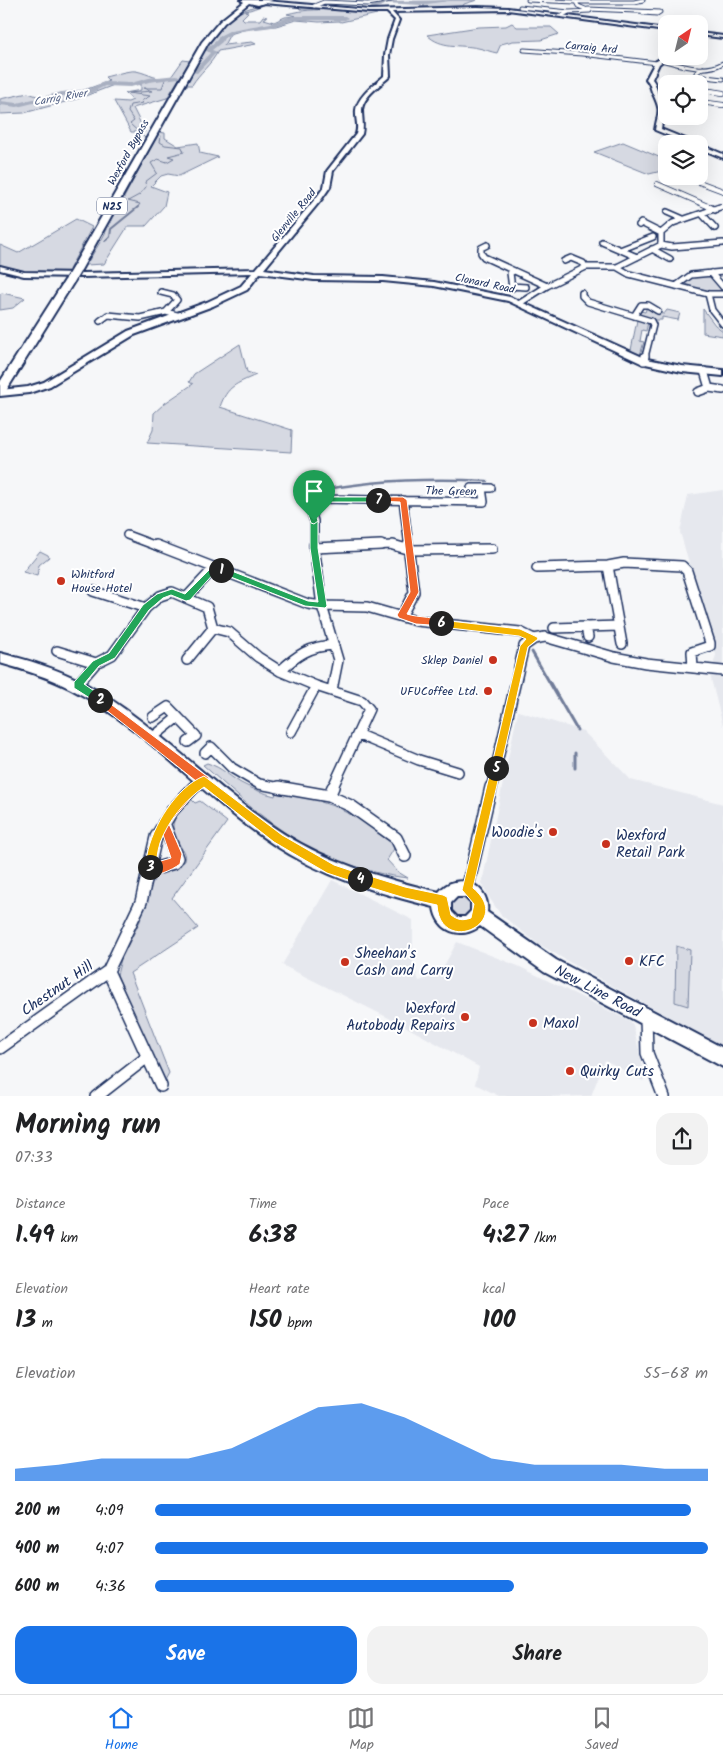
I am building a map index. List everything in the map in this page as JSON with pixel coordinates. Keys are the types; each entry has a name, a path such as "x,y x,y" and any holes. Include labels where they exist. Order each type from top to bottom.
{"highway":[{"name":"N25","path":"245,0 258,3 270,1"},
{"name":"Wexford Bypass","path":"0,392 76,270 205,42 222,22 239,9 245,0"},
{"name":"Wexford Bypass","path":"239,9 258,3"}],"street":[{"path":"314,6 324,2 368,4 391,0"},
{"path":"528,0 576,2 590,0 634,2 644,0"},
{"path":"270,1 284,3"},
{"path":"270,1 390,12 488,8 563,15 658,29"},
{"path":"576,2 578,6 588,9 660,12 659,14 643,13"},
{"path":"520,7 586,13 590,11 588,9"},
{"name":"Glenville Road","path":"0,392 29,390 47,384 131,333 233,294 244,288 320,199 326,187 330,171 359,134 361,127 359,108 370,92 387,76 387,55 390,39 396,26 396,20 390,12"},
{"path":"563,15 569,12"},
{"path":"708,36 723,37"},
{"name":"Carraig Ard","path":"524,50 658,62"},
{"path":"723,63 714,68 703,68 696,73 696,76 723,78"},
{"path":"658,64 649,80 654,85 654,92 662,105 663,116 658,130 671,135"},
{"name":"Carraig Ard","path":"681,65 703,68"},
{"path":"708,90 723,93"},
{"path":"708,103 723,105"},
{"path":"708,150 723,156"},
{"path":"657,184 715,210"},
{"path":"707,185 723,191"},
{"path":"661,233 673,223 723,206"},
{"path":"667,212 683,219"},
{"path":"702,214 715,228"},
{"path":"639,225 642,224 654,228 661,233"},
{"path":"661,233 661,245"},
{"path":"620,250 653,237"},
{"path":"602,242 637,257"},
{"path":"520,303 547,286 586,267 617,267 661,245 672,247 723,243"},
{"path":"487,246 481,248 481,253 484,256 547,286"},
{"path":"652,249 670,259"},
{"path":"564,261 571,258 583,263 586,267"},
{"path":"617,267 629,274 676,286 708,294 723,294"},
{"name":"Clonard Road","path":"0,268 24,274 82,275 260,271 314,278 411,281 485,292 520,303 644,361 723,373"},
{"path":"514,271 510,273 512,287 526,287"},
{"path":"676,286 691,275 723,272"},
{"path":"711,273 723,287"},
{"path":"161,292 173,295 177,300 166,312"},
{"path":"582,293 582,296 588,302 651,321 653,325 644,361"},
{"path":"708,294 711,308 723,324"},
{"path":"634,316 641,305 648,305 658,310"},
{"path":"100,321 108,315 140,318 166,312 178,315"},
{"path":"704,371 709,388"},
{"path":"698,392 709,388 723,390"},
{"name":"The Green","path":"471,488 490,488"},
{"name":"The Green","path":"332,690 338,660 322,606 314,548 314,521 310,508 314,502 321,499 484,502 482,488"},
{"path":"402,615 414,592 403,500"},
{"path":"127,536 215,567 308,604 367,607 402,615 416,621 520,632 534,639"},
{"path":"314,548 392,545 410,550 492,549"},
{"path":"537,568 555,564 608,566 624,563 674,564 685,568 710,646 692,652 693,668"},
{"path":"608,566 622,644"},
{"path":"186,598 215,567"},
{"path":"92,591 146,608"},
{"path":"77,685 96,663 112,655 146,608 160,596 172,592 207,607 213,628"},
{"path":"554,628 619,626"},
{"path":"586,627 588,638"},
{"path":"187,660 213,628"},
{"path":"213,628 229,632 258,657 280,671 316,686 362,701 369,709 359,736 329,796"},
{"path":"467,890 524,646 534,639 545,637 607,655 646,663 723,671"},
{"path":"280,671 297,654 316,645 334,645"},
{"path":"57,651 96,663"},
{"path":"0,658 29,665 77,685 152,738 278,839 331,869 380,885 443,901"},
{"path":"291,732 316,686"},
{"path":"153,717 168,706 196,736 188,742"},
{"path":"152,738 178,718"},
{"path":"359,736 419,760 458,772"},
{"path":"205,753 211,747 232,768 259,784 329,796 351,806 396,838 406,856"},
{"name":"Chestnut Hill","path":"0,1048 108,971 141,902 154,844 164,823 191,790 204,781"},
{"path":"149,870 174,863 177,858 164,823"},
{"path":"455,889 467,890 476,898 479,904 478,916 470,925 464,927 454,924 446,919 443,901 455,889"},
{"name":"New Line Road","path":"478,916 550,966 723,1058"},
{"name":"Chestnut Hill","path":"108,971 146,1058 161,1086"},
{"path":"646,1017 647,1053 664,1096"},
{"path":"96,1096 146,1058"}],"shaded area":[{"path":"477,0 463,6 407,8 424,7 424,4 420,3"},
{"path":"272,3 282,4 264,5 245,11 248,12 242,18 244,20 260,20 263,16 267,17 264,19 274,22 285,17 296,16 287,14 309,10 377,14 341,22 296,20 276,26 250,28 230,34 224,45 252,42 256,44 218,51 192,85 185,85 209,43 227,21 239,13 254,7"},
{"path":"294,6 320,9 300,9"},
{"path":"512,23 517,27 551,27 559,34 541,40 513,41 501,44 497,53 478,48 445,44 427,35 479,27 506,26"},
{"path":"183,60 190,61 167,98 133,108 145,132 131,132 114,101 128,102 133,100 125,93 141,90 141,84 114,85 80,98 24,113 0,114 0,99 28,93 43,98 61,93 79,92 109,81 105,77 129,71 136,71 157,78 171,77"},
{"path":"159,132 165,133 165,138 178,146 198,143 200,153 218,157 179,176 168,174 161,176 151,186 167,192 164,206 146,226 128,226 104,264 86,265 102,239"},
{"path":"623,142 658,157 658,172 649,174 594,152"},
{"path":"76,219 92,227 67,273 23,272 0,266 0,245 18,253"},
{"path":"694,275 710,275 723,289 723,293 682,286 681,283"},
{"path":"0,294 25,298 13,308 0,310"},
{"path":"647,307 654,313 664,314 667,310 680,313 678,320 662,317 662,320 651,320 639,315 640,311 645,312"},
{"path":"703,309 715,325 723,331 723,336 703,333"},
{"path":"637,320 648,322 646,331 642,330 640,341 644,342 640,355 635,355 609,343 631,350"},
{"path":"240,344 247,372 256,375 233,386 226,394 220,407 292,430 291,452 147,443 153,430 154,413 193,384 189,382 194,374"},
{"path":"723,490 723,726 710,675 716,655 680,532 688,495"},
{"path":"40,551 49,557 39,565 37,576 23,572"},
{"name":"Wexford Retail Park","path":"518,711 583,731 631,780 723,804 723,1047 537,943 501,915 488,896 482,883"},
{"path":"207,763 221,769 241,783 262,792 275,796 276,793 321,799 321,802 336,807 338,805 344,808 343,811 358,818 362,817 361,820 374,829 377,827 379,829 376,832 390,842 392,840 395,847 387,860 398,872 408,878 358,867 308,847 270,822 240,798 203,765"},
{"path":"191,799 195,803 200,801 227,822 172,898 198,928 130,973 169,1073 164,1082 117,975 121,959 140,921 151,882 153,882 156,876 173,870 182,864 185,858 173,830 175,818"},
{"path":"332,880 413,920 413,965 419,981 439,975 457,942 518,966 630,1021 633,1025 645,1076 643,1081 605,1060 591,1096 499,1096 475,1084 479,1067 403,1025 282,965"},
{"path":"464,895 473,905 471,915 460,920 450,913 450,898"},
{"path":"676,946 690,950 688,1006 675,1002"}],"waterway":[{"name":"Carrig River","path":"388,3 452,0"},
{"name":"Carrig River","path":"373,7 383,4"},
{"name":"Carrig River","path":"195,72 214,52 208,50 220,41 221,37 233,31 272,25 292,18 345,18"},
{"name":"Carrig River","path":"0,103 17,105 62,94 91,91 104,84 131,85 149,80 177,77"},
{"path":"145,138 130,124 134,121 128,112 130,105 143,103 141,101 150,96 128,93 152,91 144,88 162,88 165,80"},
{"path":"137,208 140,204 128,201 139,195 146,187 145,182 157,173 151,163 158,159 167,162 174,158 168,156 184,152 182,147 165,145 160,142 161,136"},
{"path":"105,241 110,237 111,229 137,208"},
{"path":"307,493 352,485 397,481 487,481"},
{"path":"532,652 577,730"},
{"path":"575,753 575,768"}],"place":[{"name":"Whitford House Hotel","path":"61,581"},
{"name":"Sklep Daniel","path":"493,660"},
{"name":"UFUCoffee Ltd.","path":"488,691"},
{"name":"Woodie's","path":"553,832"},
{"name":"Wexford Retail Park","path":"606,844"},
{"name":"KFC","path":"629,961"},
{"name":"Sheehan's Cash and Carry","path":"345,962"},
{"name":"Wexford Autobody Repairs","path":"465,1017"},
{"name":"Maxol","path":"533,1023"},
{"name":"Quirky Cuts","path":"570,1071"}],"route":[{"path":"314,521 310,508 314,502 321,499 403,500 414,592 402,615 416,621 520,632 534,639 524,646 467,890 476,898 480,910 475,922 470,925 464,927 446,919 442,907 443,901 380,885 331,869 278,839 204,781 194,788 191,790 172,811 164,823 156,837 149,870 169,865 176,861 176,854 164,823 191,790 204,781 120,713 77,685 96,663 112,655 146,608 160,596 172,592 186,598 215,567 308,604 322,606 314,548 314,521"}]}
